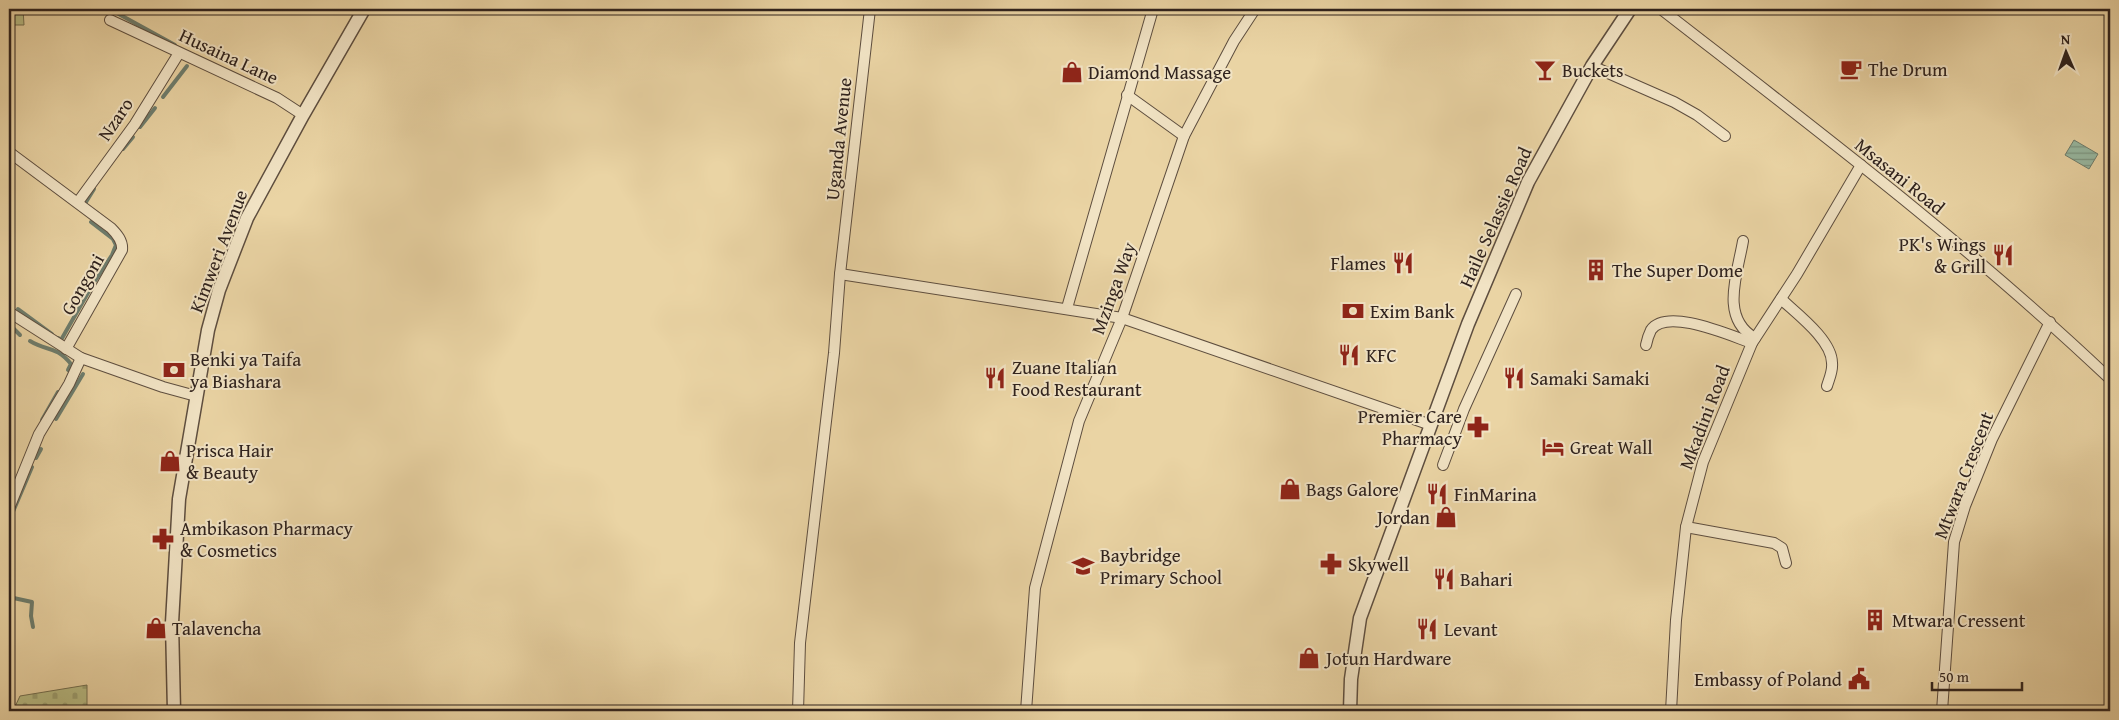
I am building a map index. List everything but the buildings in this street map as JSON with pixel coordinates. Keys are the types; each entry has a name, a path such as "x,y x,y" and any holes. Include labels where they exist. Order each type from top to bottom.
{"street":[{"name":"Kimweri Avenue","path":"174,711 172,623 179,500 208,330 233,253 262,188 364,9"},
{"name":"Uganda Avenue","path":"798,711 800,643 834,354 840,274 870,9"},
{"name":"Mzinga Way","path":"1067,308 1153,9"},
{"name":"Mzinga Way","path":"1026,711 1035,588 1079,421 1122,318 1184,136 1234,41 1255,9"},
{"name":"Haile Selassie Road","path":"1350,711 1351,679 1360,618 1468,324 1528,182 1592,66 1630,9"},
{"name":"Msasani Road","path":"1661,9 1861,165 2050,322 2110,379"},
{"name":"Husaina Lane","path":"110,20 277,98 303,115"},
{"name":"Nzaro","path":"78,202 134,124 179,53"},
{"path":"1592,66 1674,102 1697,115 1725,136"},
{"path":"1127,95 1184,136"},
{"name":"Gongoni","path":"9,152 111,228 118,235 123,245 122,250 66,349"},
{"name":"Mkadini Road","path":"1671,711 1676,620 1686,527 1703,462 1753,340 1781,300 1861,165"},
{"path":"1743,241 1732,308 1753,340"},
{"path":"840,274 1122,318 1431,425"},
{"path":"1443,465 1464,409 1516,294"},
{"path":"1781,300 1813,330 1828,349 1833,365 1827,386"},
{"path":"9,312 81,358 163,387 196,396"},
{"path":"1646,345 1652,329 1656,326 1682,321 1753,340"},
{"name":"Mtwara Crescent","path":"1942,711 1954,542 1965,506 1992,439 2050,322"},
{"path":"9,508 39,434 69,384 81,358"},
{"path":"1686,527 1774,542 1782,548 1786,563"}],"green space":[{"path":"9,9 23,9 24,25 9,25"},
{"path":"87,685 87,708 91,708 91,711 13,711 20,696"}],"shaded area":[{"path":"2074,140 2098,154 2089,169 2065,155"}],"waterway":[{"path":"115,12 175,45"},
{"path":"163,97 187,66"},
{"path":"140,127 155,108"},
{"path":"123,149 133,137"},
{"path":"86,202 94,189"},
{"path":"91,222 113,239 116,245 112,255 95,281"},
{"path":"58,338 61,340 89,291"},
{"path":"18,309 52,334"},
{"path":"9,324 20,335"},
{"path":"30,341 60,354 71,364 68,370"},
{"path":"56,419 83,374"},
{"path":"42,420 58,392"},
{"path":"36,458 41,449"},
{"path":"9,521 32,467"},
{"path":"9,597 32,602 31,616 33,627"}],"place":[{"name":"The Drum","path":"1851,69"},
{"name":"Buckets","path":"1545,70"},
{"name":"Diamond Massage","path":"1072,72"},
{"name":"PK's Wings & Grill","path":"2003,255"},
{"name":"Flames","path":"1403,263"},
{"name":"The Super Dome","path":"1596,270"},
{"name":"Exim Bank","path":"1353,311"},
{"name":"KFC","path":"1349,355"},
{"name":"Benki ya Taifa ya Biashara","path":"174,370"},
{"name":"Zuane Italian Food Restaurant","path":"995,378"},
{"name":"Samaki Samaki","path":"1514,378"},
{"name":"Premier Care Pharmacy","path":"1478,427"},
{"name":"Great Wall","path":"1553,447"},
{"name":"Prisca Hair & Beauty","path":"170,461"},
{"name":"Bags Galore","path":"1290,489"},
{"name":"FinMarina","path":"1437,494"},
{"name":"Jordan","path":"1446,517"},
{"name":"Ambikason Pharmacy & Cosmetics","path":"163,539"},
{"name":"Skywell","path":"1331,564"},
{"name":"Baybridge Primary School","path":"1083,566"},
{"name":"Bahari","path":"1444,579"},
{"name":"Mtwara Cressent","path":"1875,620"},
{"name":"Talavencha","path":"156,628"},
{"name":"Levant","path":"1427,629"},
{"name":"Jotun Hardware","path":"1309,658"},
{"name":"Embassy of Poland","path":"1859,679"}]}
